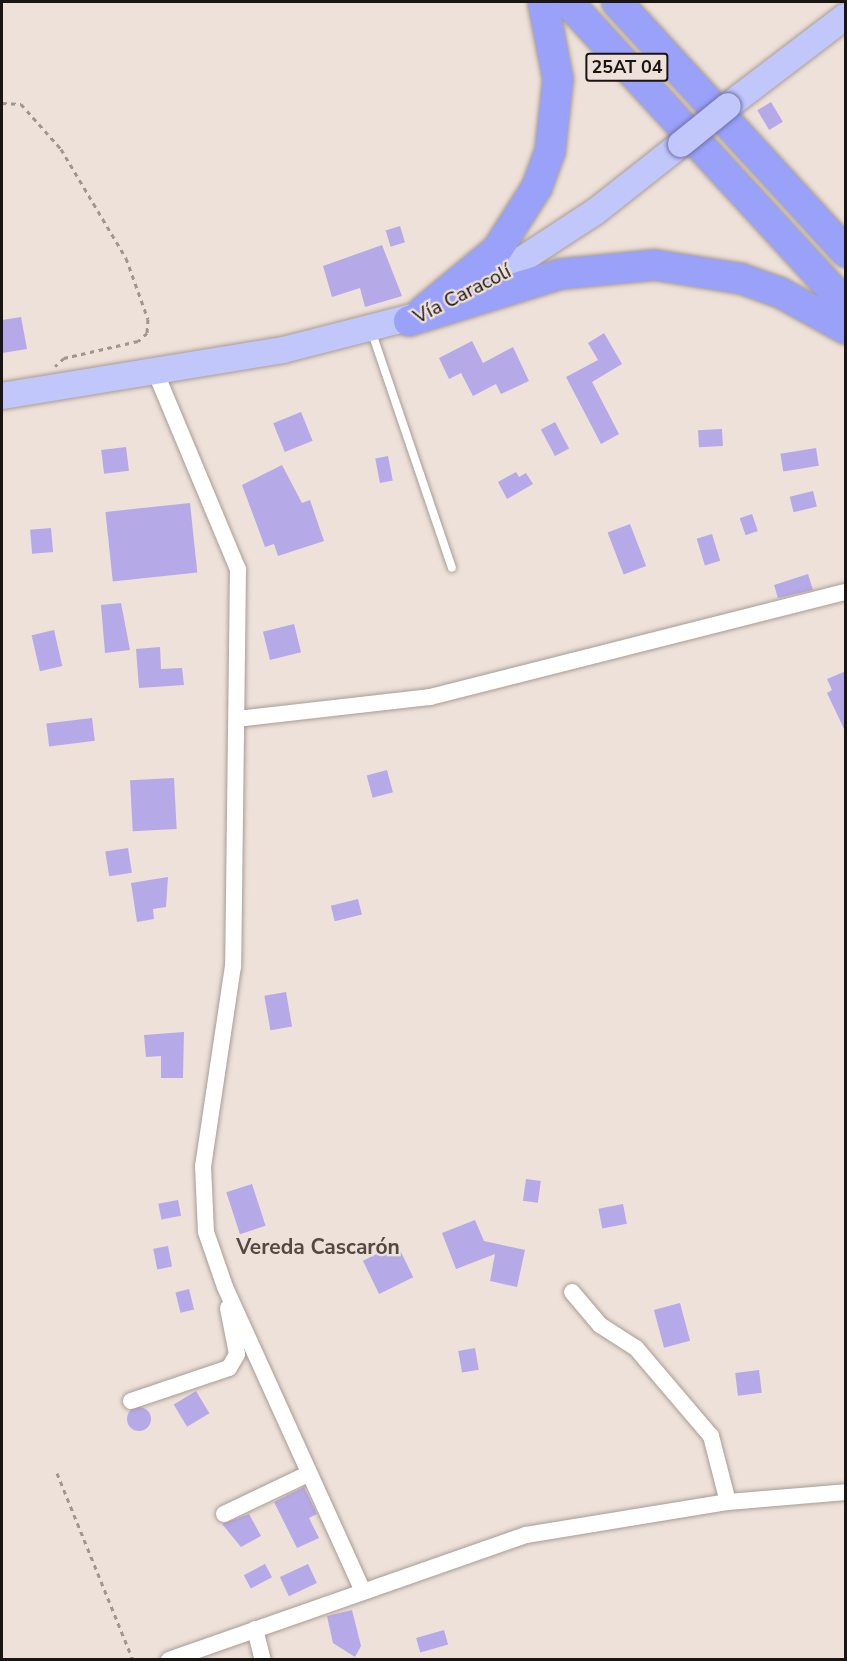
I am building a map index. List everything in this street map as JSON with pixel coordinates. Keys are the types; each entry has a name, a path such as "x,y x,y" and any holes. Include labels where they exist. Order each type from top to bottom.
{"highway":[{"path":"409,321 497,250 537,187 550,152 558,79 543,2"},
{"name":"25AT 04","path":"568,2 686,133 846,304"},
{"name":"25AT 04","path":"617,2 846,252"},
{"path":"409,321 561,274 655,265 742,279 791,298 846,329"}],"main road":[{"name":"Vía Caracolí","path":"2,396 155,371 409,321 506,274 846,16"}],"street":[{"path":"155,371 238,569 233,966 202,1197 206,1232 225,1287 362,1589"},
{"path":"237,719 430,697 846,592"},
{"path":"131,1401 235,1361 225,1287"},
{"path":"572,1293 600,1325 636,1348 711,1436 728,1502"},
{"path":"224,1514 308,1474"},
{"path":"169,1659 362,1589 526,1535 728,1502 846,1492"},
{"path":"255,1629 263,1659"}],"lane":[{"path":"371,330 452,568"}],"path":[{"path":"2,103 21,104 60,148 126,258 148,319 147,333 138,341 64,358 54,367 50,388"},
{"path":"57,1473 133,1659"}],"building":[{"path":"771,102 783,122 769,130 757,110"},
{"path":"400,226 405,242 391,247 386,230"},
{"path":"382,245 402,296 365,307 360,288 332,297 323,266"},
{"path":"21,317 27,349 2,353 2,320"},
{"path":"604,333 622,364 592,382 619,434 601,444 566,377 598,360 588,343"},
{"path":"472,341 483,363 513,347 529,381 501,394 496,384 473,396 461,373 449,379 439,358"},
{"path":"301,412 313,441 285,452 273,423"},
{"path":"555,422 569,448 555,456 541,430"},
{"path":"722,429 723,446 699,447 698,430"},
{"path":"126,447 129,471 104,474 101,450"},
{"path":"816,448 819,466 783,471 780,454"},
{"path":"388,456 393,481 380,483 375,458"},
{"path":"282,465 302,503 310,500 324,541 278,556 274,544 265,547 242,485"},
{"path":"516,472 519,477 526,473 533,484 507,499 498,482"},
{"path":"813,491 817,507 794,512 790,497"},
{"path":"190,503 197,573 113,582 105,512"},
{"path":"752,514 758,531 746,535 740,518"},
{"path":"630,524 646,566 624,575 608,533"},
{"path":"51,528 53,552 32,554 30,530"},
{"path":"712,534 720,561 705,565 697,539"},
{"path":"808,574 813,590 778,598 774,585"},
{"path":"121,603 130,650 105,653 101,605"},
{"path":"294,624 301,652 270,660 263,632"},
{"path":"54,630 62,666 40,671 32,635"},
{"path":"160,647 161,669 182,668 184,685 139,688 136,649"},
{"path":"846,671 846,733 827,693 832,690 827,679"},
{"path":"92,718 95,741 49,746 46,724"},
{"path":"387,770 393,792 373,798 367,775"},
{"path":"174,778 177,829 133,831 130,780"},
{"path":"128,848 132,873 109,876 105,852"},
{"path":"168,877 166,907 153,909 154,919 137,922 131,883"},
{"path":"358,899 362,915 335,921 331,906"},
{"path":"286,992 292,1026 270,1030 264,996"},
{"path":"184,1032 183,1078 161,1078 161,1056 146,1057 144,1035"},
{"path":"526,1179 541,1181 538,1203 523,1201"},
{"path":"252,1184 266,1226 240,1234 226,1192"},
{"path":"178,1200 181,1216 161,1220 158,1204"},
{"path":"623,1204 627,1224 602,1228 598,1209"},
{"path":"475,1220 484,1241 525,1250 517,1287 490,1281 495,1254 456,1269 442,1233"},
{"path":"397,1244 413,1277 379,1294 363,1261"},
{"path":"168,1246 172,1267 157,1269 153,1249"},
{"path":"189,1289 194,1309 180,1313 175,1292"},
{"path":"680,1303 690,1341 664,1348 654,1310"},
{"path":"475,1348 479,1370 462,1373 458,1351"},
{"path":"759,1370 762,1393 738,1396 735,1373"},
{"path":"196,1391 209,1413 187,1427 174,1404"},
{"path":"139,1407 148,1410 151,1419 148,1428 139,1431 130,1428 127,1419 130,1410"},
{"path":"304,1487 317,1514 309,1518 319,1538 297,1548 274,1502"},
{"path":"249,1514 261,1536 241,1547 222,1524"},
{"path":"265,1564 272,1577 251,1589 244,1575"},
{"path":"308,1564 317,1583 289,1596 280,1577"},
{"path":"352,1610 361,1646 355,1657 333,1643 327,1616"},
{"path":"444,1630 448,1644 420,1652 416,1638"}],"district":[{"name":"Vereda Cascarón","path":"318,1247"}]}
